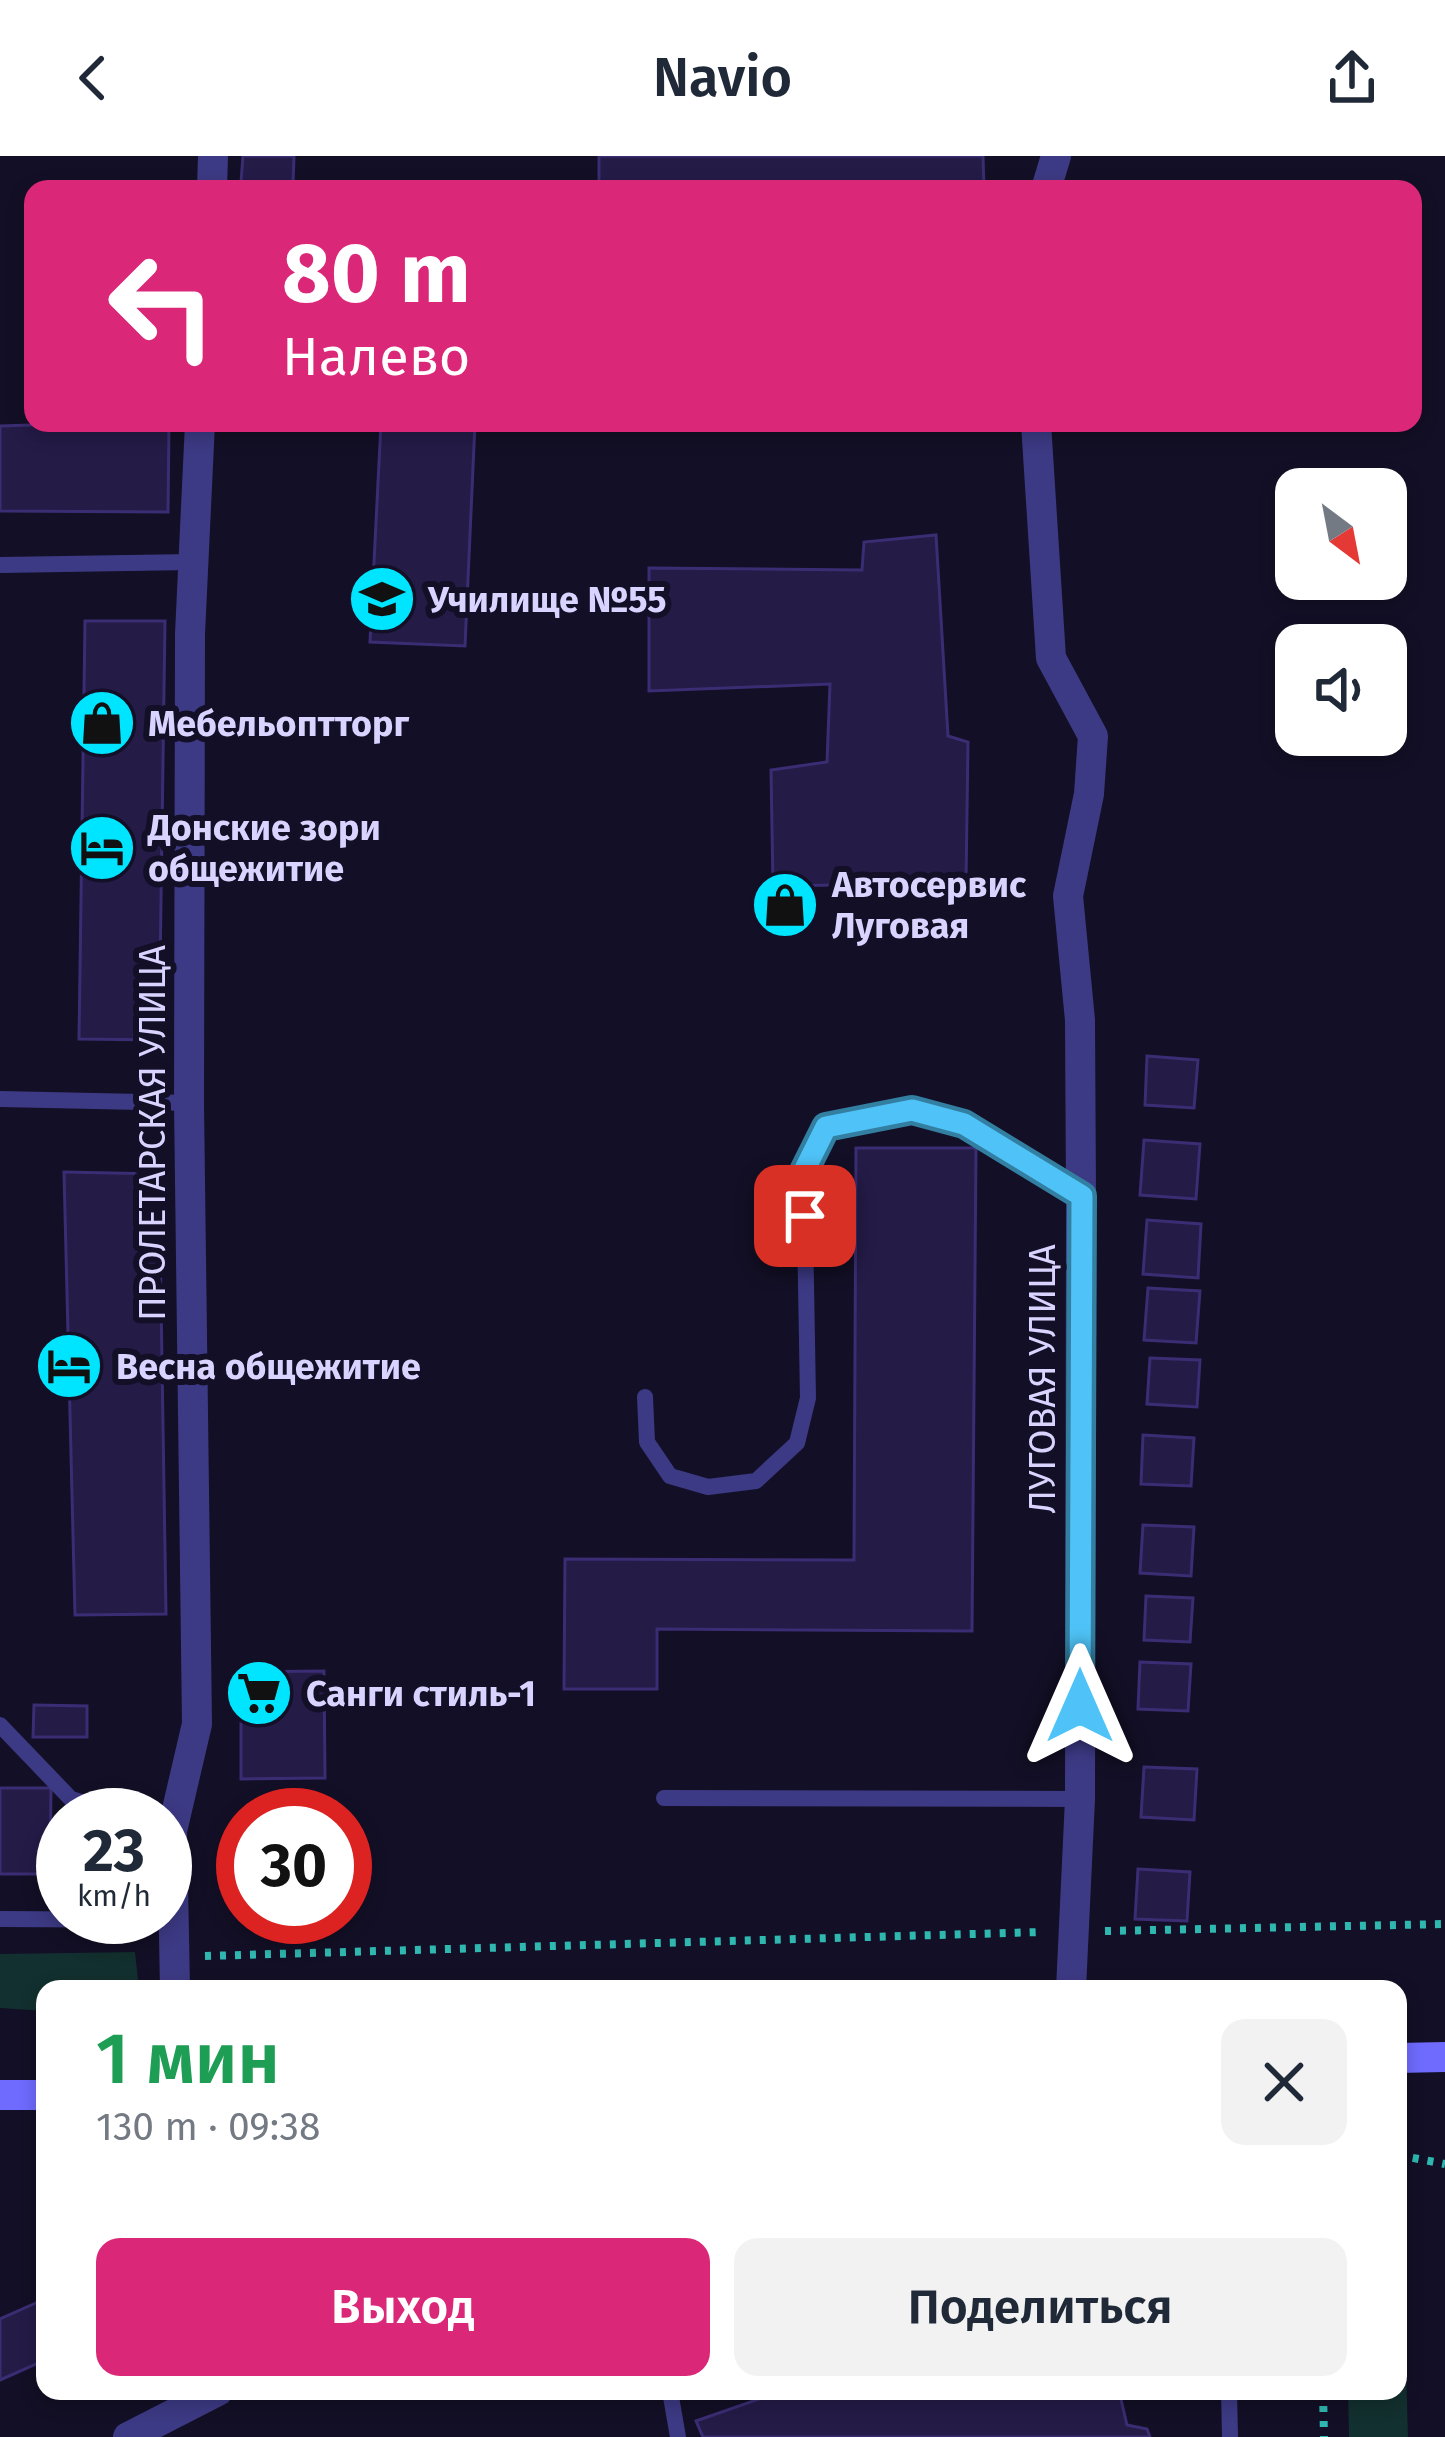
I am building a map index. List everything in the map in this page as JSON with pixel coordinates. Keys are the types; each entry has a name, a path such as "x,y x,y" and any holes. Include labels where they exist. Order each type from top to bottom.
{"main road":[{"path":"1407,2058 1445,2057"},
{"path":"0,2095 36,2095"}],"street":[{"name":"ПРОЛЕТАРСКАЯ УЛИЦА","path":"180,1788 196,1724 190,634 199,432"},
{"name":"ЛУГОВАЯ УЛИЦА","path":"1037,432 1051,658 1093,736 1089,794 1067,896 1080,1020 1082,1196 1080,1799 1071,1980"},
{"name":"ПРОЛЕТАРСКАЯ УЛИЦА","path":"175,1944 175,1980"},
{"path":"128,2437 200,2400"}],"lane":[{"path":"0,565 192,562"},
{"path":"0,1100 189,1103"},
{"path":"645,1397 647,1442 670,1476 708,1487 757,1480 797,1443 808,1398 804,1171 826,1127 912,1110 964,1124 1082,1196"},
{"path":"0,1725 60,1788"},
{"path":"664,1798 1080,1799"},
{"path":"0,1919 36,1919"},
{"path":"672,2400 678,2437"},
{"path":"1229,2400 1230,2437"}],"path":[{"path":"1099,1931 1445,1924"},
{"path":"175,1956 1051,1932"},
{"path":"1407,2157 1445,2164"},
{"path":"1323,2400 1324,2437"}],"green space":[{"path":"135,1952 138,1980 36,1980 36,2010 0,2008 0,1954"},
{"path":"1348,2400 1407,2400 1408,2437 1349,2437"}],"building":[{"path":"243,156 294,156 293,180 241,180"},
{"path":"599,156 983,156 984,180 599,180"},
{"path":"24,425 24,432 169,432 168,512 0,511 0,426"},
{"path":"381,432 475,432 465,646 370,642"},
{"path":"936,535 948,736 968,742 966,883 773,886 771,770 827,762 830,684 649,691 649,568 862,570 864,542"},
{"path":"85,621 165,621 159,1040 79,1039"},
{"path":"1147,1056 1198,1060 1194,1108 1145,1105"},
{"path":"1144,1140 1200,1144 1196,1199 1140,1195"},
{"path":"856,1148 976,1148 972,1631 657,1629 657,1689 564,1689 565,1559 854,1560"},
{"path":"64,1172 159,1174 166,1614 75,1615"},
{"path":"1147,1220 1201,1224 1198,1278 1143,1274"},
{"path":"1148,1288 1200,1291 1196,1343 1144,1340"},
{"path":"1150,1358 1200,1360 1197,1407 1147,1404"},
{"path":"1143,1435 1194,1438 1191,1486 1141,1484"},
{"path":"1143,1525 1194,1527 1191,1576 1140,1573"},
{"path":"1146,1596 1193,1598 1190,1642 1144,1640"},
{"path":"1140,1662 1191,1664 1188,1711 1138,1709"},
{"path":"324,1671 325,1778 241,1779 241,1672"},
{"path":"34,1705 87,1706 87,1737 33,1737"},
{"path":"1144,1767 1197,1769 1194,1820 1141,1817"},
{"path":"0,1788 36,1788 36,1874 0,1874"},
{"path":"1138,1869 1190,1872 1187,1921 1135,1919"},
{"path":"36,2303 36,2364 0,2380 0,2319"},
{"path":"756,2400 1121,2400 1127,2425 1147,2429 1150,2437 703,2437 696,2421"}],"place":[{"name":"Училище №55","path":"382,599"},
{"name":"Мебельоптторг","path":"102,723"},
{"name":"Донские зори общежитие","path":"102,848"},
{"name":"Автосервис Луговая","path":"785,905"},
{"name":"Весна общежитие","path":"69,1366"},
{"name":"Санги стиль-1","path":"259,1693"}],"route":[{"path":"805,1216 804,1171 826,1127 912,1110 964,1124 1082,1196 1080,1706"}]}
